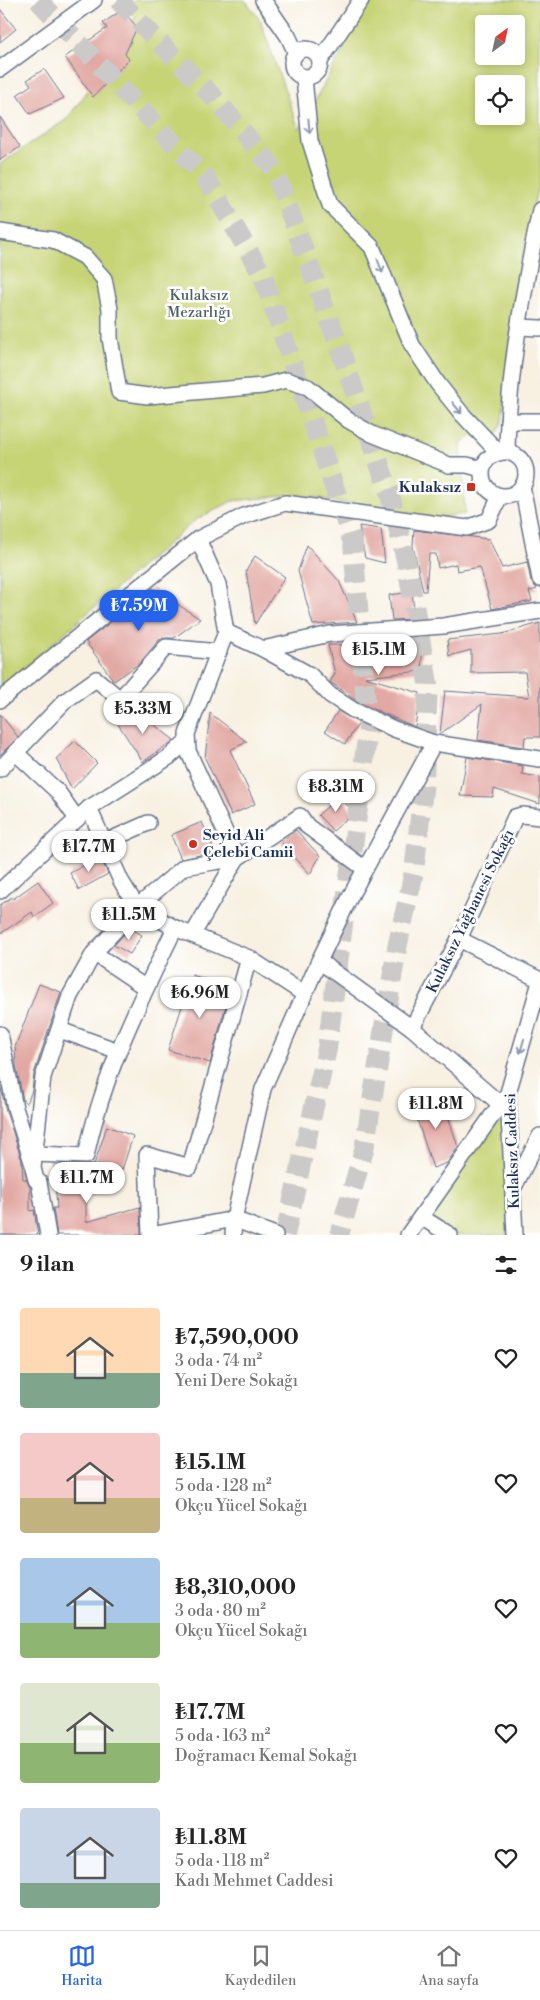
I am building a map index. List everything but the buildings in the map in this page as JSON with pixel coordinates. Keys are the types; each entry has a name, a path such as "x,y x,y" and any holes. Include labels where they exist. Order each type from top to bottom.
{"street":[{"path":"0,69 94,0"},
{"path":"263,0 288,36 296,52"},
{"path":"304,78 318,71 320,61 361,0"},
{"path":"304,78 296,73 292,66 291,61 296,52 309,49 319,56 320,61"},
{"path":"304,78 310,141 330,205 372,247 412,345 438,384 462,414 503,452 514,455 524,465 526,472 522,486 512,494 500,496 487,489 482,476 482,469 488,458 503,452"},
{"path":"503,452 519,327 539,215"},
{"path":"0,232 52,240 85,257 104,279 110,309 110,338 119,392 148,396 263,386 286,380 308,387 348,420 372,434 449,464 467,465 482,469"},
{"path":"519,327 540,328"},
{"path":"508,421 540,421"},
{"path":"522,486 533,501 540,579"},
{"path":"0,700 198,539 244,516 285,503 467,528 489,520 500,496"},
{"path":"198,539 218,584 226,632 186,734 188,751 238,858"},
{"path":"263,649 330,634 443,626 540,611"},
{"path":"226,632 263,649 310,676 330,694 353,710 394,730 434,743 540,759"},
{"path":"0,769 65,701 96,679 120,699 166,647 219,652"},
{"path":"1,888 89,808 169,757 187,741"},
{"path":"233,1235 234,1219 263,1089 319,961 365,869 434,743"},
{"path":"16,753 58,792 77,819"},
{"path":"89,808 121,881 137,907 175,928 249,958 304,994"},
{"name":"Kulaksız Yağhanesi Sokağı","path":"412,1028 459,939 515,817 522,815 540,817"},
{"path":"193,934 238,858 300,816 307,826 365,869"},
{"path":"104,843 148,823"},
{"path":"48,1235 39,1182 36,1180 34,1161 43,1077 70,996 94,953 137,907 184,867 238,858"},
{"path":"34,1161 86,1156 94,1118 118,1051 175,928"},
{"path":"459,939 540,981"},
{"path":"94,953 146,988"},
{"path":"249,958 190,1167 147,1155 151,1235 234,1219 275,1235"},
{"path":"319,961 412,1028 504,1098 408,1235"},
{"name":"Kulaksız Caddesi","path":"515,1235 513,1188 504,1098 540,981"},
{"path":"60,1030 118,1051"},
{"path":"0,1034 7,1109 34,1161"},
{"path":"513,1188 540,1136"},
{"path":"421,1218 450,1235"}],"green space":[{"name":"Kulaksız Mezarlığı","path":"135,0 245,0 260,20 299,130 370,0 540,0 540,175 514,299 503,421 496,435 489,438 472,436 461,443 465,514 435,518 316,498 284,496 232,501 194,521 0,689 0,164 67,119 111,59 135,17 129,8"},
{"path":"504,1107 509,1235 455,1235 426,1216"}],"tunnel":[{"path":"38,0 206,178 263,276 353,543 368,730 327,1049 285,1235"},
{"path":"118,0 215,99 274,169 341,352 390,495 406,560 428,683 424,781 414,872 397,948 364,1150 339,1235"}],"place":[{"name":"Kulaksız","path":"471,487"},
{"name":"Seyid Ali Çelebi Camii","path":"193,844"}]}
